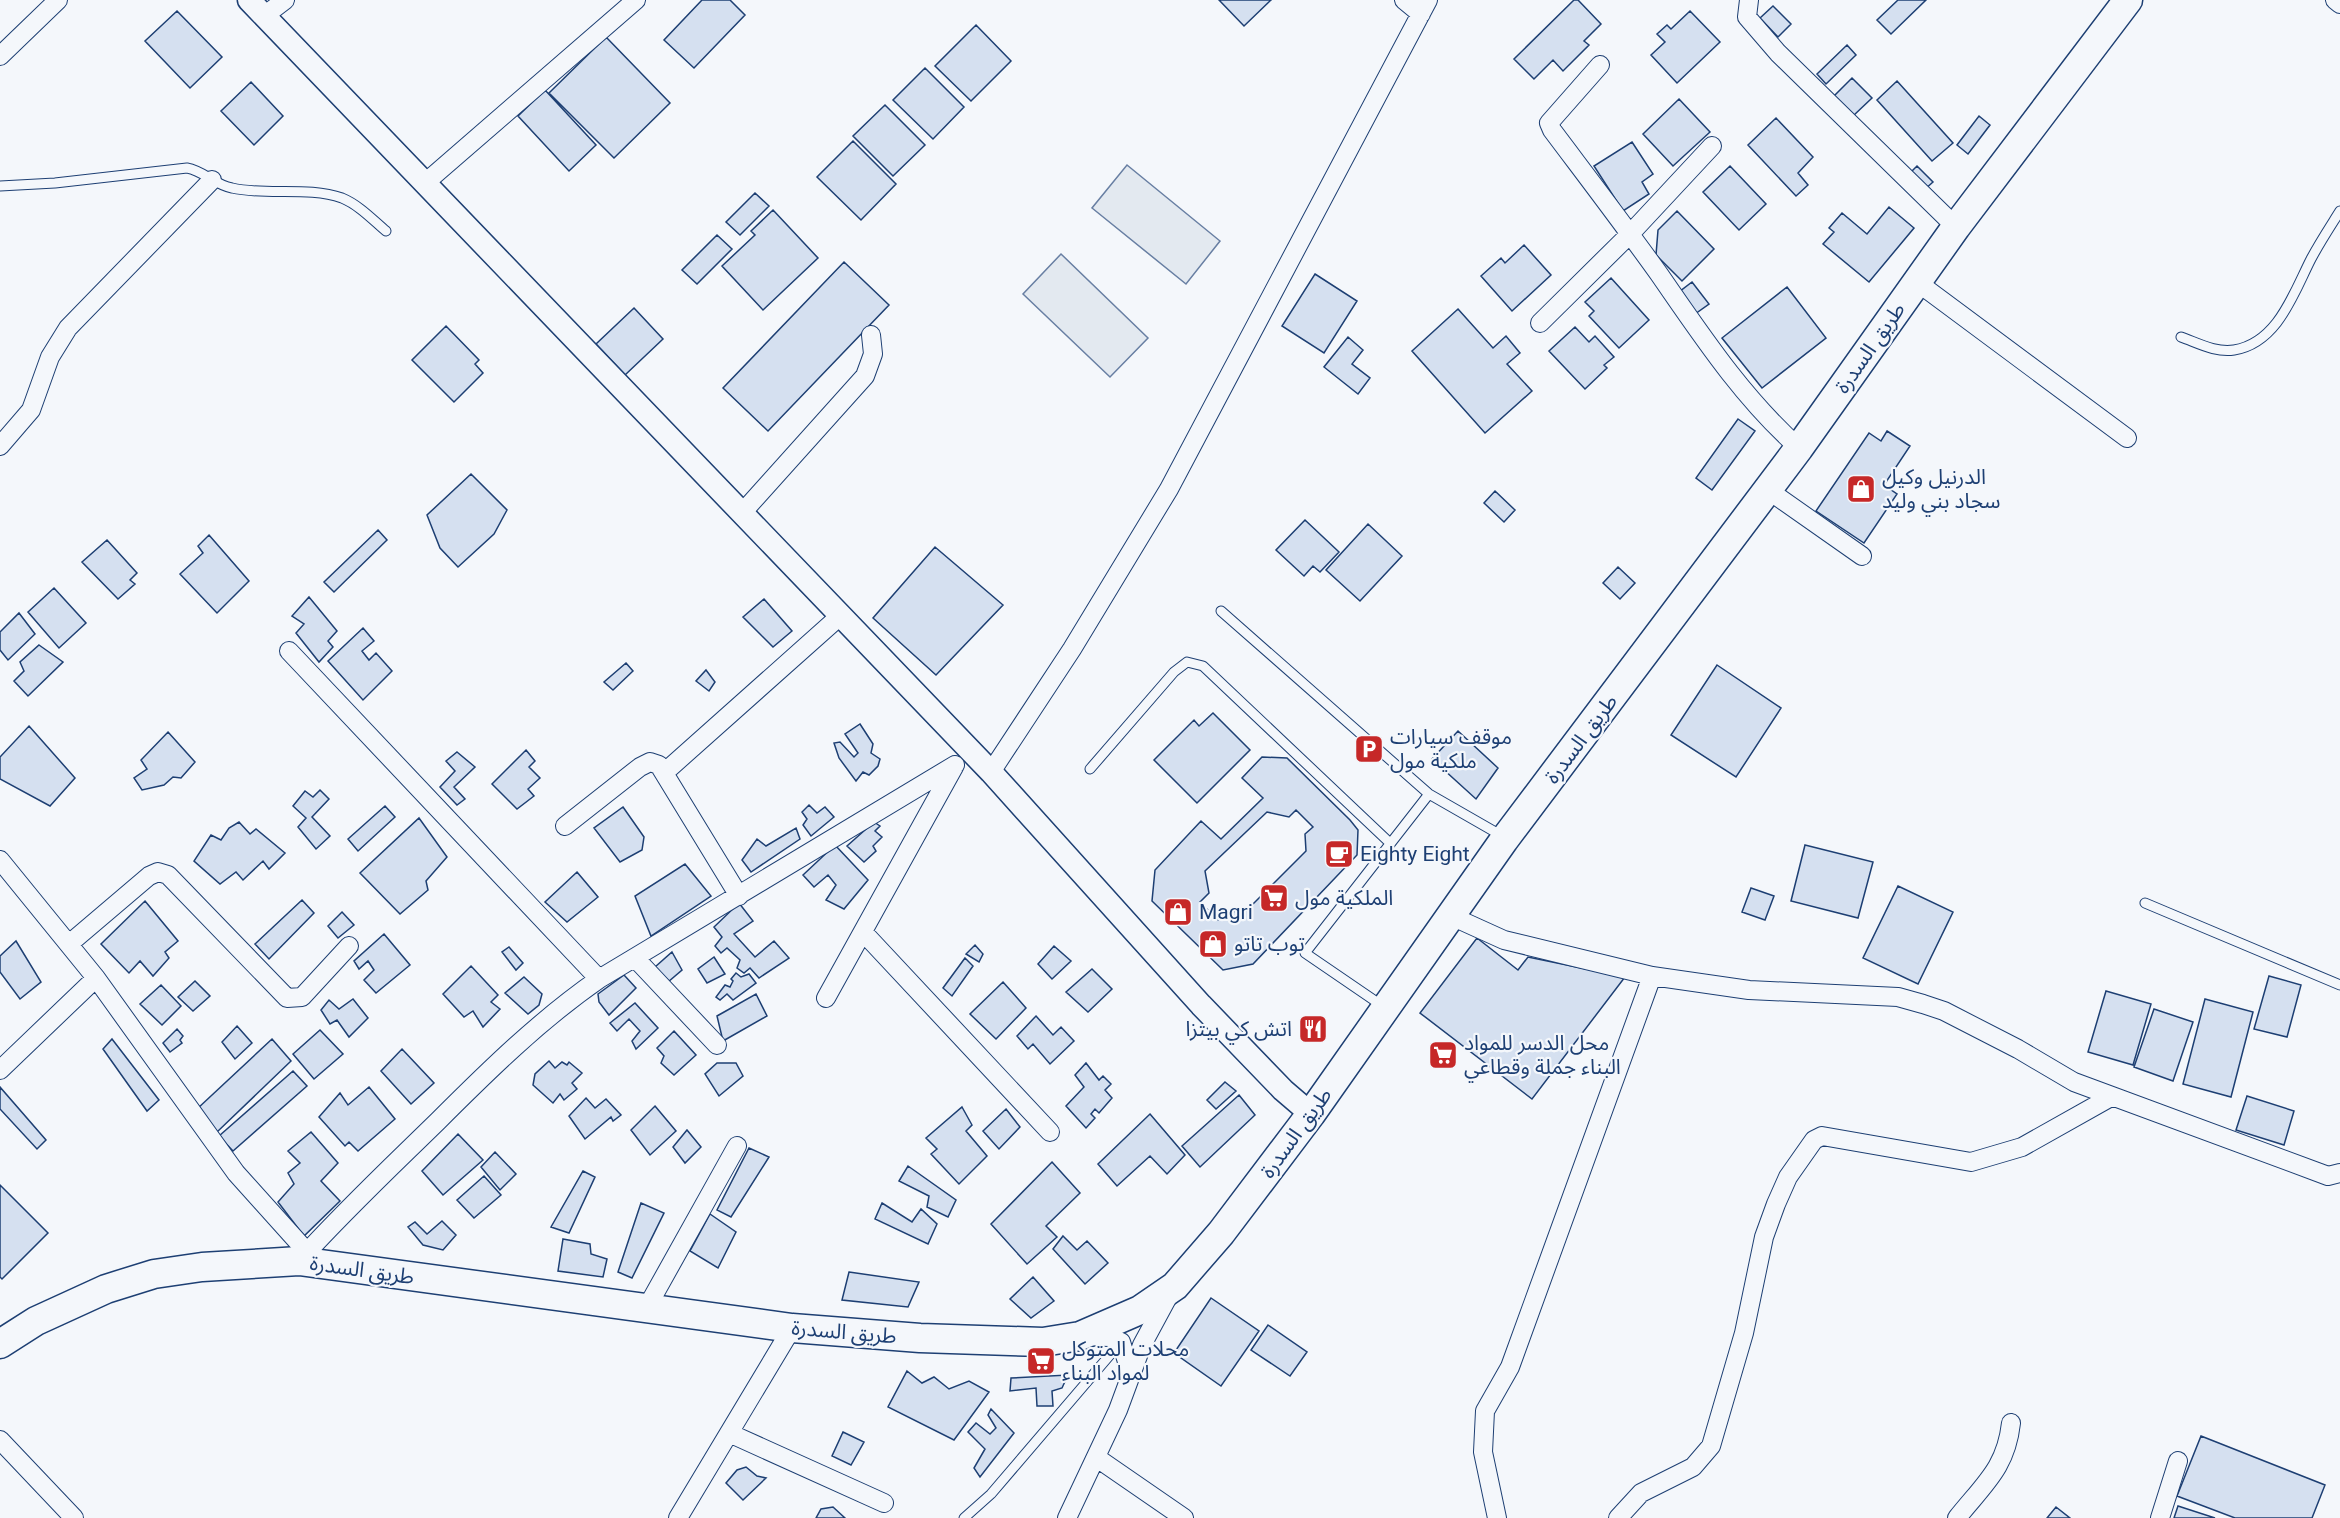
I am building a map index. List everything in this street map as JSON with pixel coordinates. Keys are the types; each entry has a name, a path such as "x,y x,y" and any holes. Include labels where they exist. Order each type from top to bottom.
{"main road":[{"name":"طريق السدرة","path":"0,1344 36,1321 106,1289 154,1274 303,1257 646,1309 792,1328 920,1338 1043,1342 1080,1335 1140,1310 1174,1286 1221,1233 1311,1114 1506,838 1768,490 1956,227 2128,0"}],"street":[{"path":"0,56 58,0"},
{"path":"285,0 256,8 840,616 961,757 991,772 1201,1005 1283,1090 1311,1114"},
{"path":"425,183 636,0"},
{"path":"991,772 1072,649 1169,489 1425,7 1404,0"},
{"path":"1749,0 1747,17 1778,53 1956,227"},
{"path":"2335,0 2340,4"},
{"path":"1600,65 1549,123 1720,363 1754,404 1799,448"},
{"path":"1540,323 1630,234 1712,146"},
{"path":"0,446 31,410 51,357 68,328 212,180"},
{"path":"1917,282 2127,438"},
{"path":"742,513 865,376 873,354 871,335"},
{"path":"1768,490 1863,556"},
{"path":"664,772 840,616"},
{"path":"289,651 599,979"},
{"path":"0,860 96,978 236,1173 303,1257 493,1067 558,1008 599,979 739,896 961,757"},
{"path":"826,998 961,757"},
{"path":"565,826 640,766 650,762 659,765 739,896"},
{"path":"69,944 149,876 158,872 168,875 287,998 295,999 302,996 349,946"},
{"path":"1451,916 1504,940 1652,976 1749,990 1898,998 1923,1004 1944,1011 2018,1049 2074,1082 2111,1097 2328,1176 2340,1173"},
{"path":"863,932 1050,1132"},
{"path":"636,959 717,1045"},
{"path":"1497,1518 1483,1452 1485,1411 1510,1367 1652,976"},
{"path":"0,1070 96,978"},
{"path":"1618,1518 1641,1494 1693,1467 1711,1446 1743,1333 1768,1226 1788,1177 1814,1140 1822,1136 1971,1162 2022,1147 2111,1097"},
{"path":"646,1309 737,1146"},
{"path":"1067,1518 1097,1458 1142,1345 1174,1286"},
{"path":"678,1518 792,1328"},
{"path":"1080,1335 1109,1336 1121,1342 1131,1375"},
{"path":"1957,1518 1999,1466 2008,1446 2011,1423"},
{"path":"729,1433 884,1503"},
{"path":"0,1440 74,1518"},
{"path":"1097,1458 1184,1518"},
{"path":"2160,1518 2178,1461"}],"lane":[{"path":"0,186 55,183 187,168 201,171 212,180 234,189 327,195 344,199 386,231"},
{"path":"2181,337 2214,349 2235,350 2261,338 2276,324 2312,256 2340,211"},
{"path":"1221,611 1429,794 1506,838"},
{"path":"1090,769 1174,672 1187,662 1203,666 1390,843"},
{"path":"1385,1008 1305,954 1429,794"},
{"path":"2145,903 2340,985"},
{"path":"964,1518 990,1494 1121,1342"}],"shaded area":[{"path":"1127,165 1220,241 1186,284 1092,208"},
{"path":"1061,254 1148,338 1110,377 1023,294"}],"building":[{"path":"702,0 730,0 745,15 694,68 664,40"},
{"path":"1219,0 1271,0 1244,26"},
{"path":"1574,0 1578,0 1601,24 1584,41 1589,45 1563,71 1553,60 1534,79 1514,59"},
{"path":"1898,0 1926,0 1891,34 1877,20"},
{"path":"1773,6 1791,24 1778,37 1760,18"},
{"path":"177,11 222,57 190,88 145,41"},
{"path":"1690,11 1720,42 1677,83 1651,55 1665,42 1657,34 1667,25 1671,29"},
{"path":"976,25 1011,61 971,101 935,66"},
{"path":"606,37 670,103 614,158 549,93"},
{"path":"1847,45 1856,55 1826,84 1817,74"},
{"path":"925,68 964,107 933,139 893,100"},
{"path":"1852,78 1872,98 1853,116 1834,96"},
{"path":"1897,81 1953,143 1932,161 1877,100"},
{"path":"251,82 283,116 254,145 221,111"},
{"path":"545,90 596,145 569,171 518,116"},
{"path":"1679,99 1710,132 1673,166 1643,134"},
{"path":"885,105 925,145 893,176 853,136"},
{"path":"1979,116 1990,125 1968,154 1957,145"},
{"path":"1776,118 1813,157 1798,173 1808,185 1796,196 1748,145"},
{"path":"853,141 896,184 861,220 817,177"},
{"path":"1632,142 1653,174 1642,182 1649,194 1623,211 1594,166"},
{"path":"1730,166 1766,204 1739,230 1703,192"},
{"path":"1917,166 1933,182 1924,190 1909,174"},
{"path":"755,193 769,206 740,235 726,222"},
{"path":"1889,207 1914,228 1869,282 1823,244 1834,232 1829,228 1842,213 1867,234"},
{"path":"773,210 818,258 763,310 722,266 755,235 751,231"},
{"path":"1677,211 1714,249 1682,281 1656,255 1658,230"},
{"path":"717,235 732,249 697,284 682,270"},
{"path":"1524,245 1551,275 1512,311 1481,276 1501,258 1505,263"},
{"path":"844,262 889,305 768,431 723,388"},
{"path":"1315,274 1357,301 1324,353 1282,326"},
{"path":"1611,278 1649,320 1619,348 1589,316 1594,311 1585,302"},
{"path":"1692,282 1709,304 1695,314 1679,292"},
{"path":"1787,287 1826,338 1762,388 1722,338"},
{"path":"634,308 663,339 625,375 596,344"},
{"path":"1458,309 1493,348 1506,336 1520,353 1507,364 1532,391 1485,433 1412,351"},
{"path":"446,326 479,360 475,364 483,373 454,402 412,360"},
{"path":"1575,327 1589,342 1595,336 1614,357 1604,365 1607,368 1585,389 1549,351"},
{"path":"1348,337 1363,350 1352,364 1370,378 1358,394 1324,367"},
{"path":"1738,419 1755,431 1712,490 1696,478"},
{"name":"الدرنيل وكيل سجاد بني وليد","path":"1887,431 1910,446 1884,485 1897,494 1864,543 1816,511 1869,433 1881,441"},
{"path":"471,474 507,510 494,534 458,567 440,548 427,515"},
{"path":"1495,491 1515,510 1504,522 1484,503"},
{"path":"1305,520 1339,552 1320,572 1313,566 1304,576 1276,550"},
{"path":"1368,524 1402,556 1360,601 1326,570"},
{"path":"378,530 387,540 334,592 324,582"},
{"path":"209,535 249,581 217,613 180,574 203,553 198,546"},
{"path":"107,540 137,573 130,580 135,584 118,599 82,562"},
{"path":"935,547 1003,605 936,675 873,618"},
{"path":"1618,567 1635,583 1620,599 1603,583"},
{"path":"54,588 86,623 59,648 28,612"},
{"path":"309,597 337,631 328,641 333,647 319,662 296,633 304,624 292,616"},
{"path":"764,599 792,631 773,647 743,617"},
{"path":"19,613 35,634 8,660 0,650 0,632"},
{"path":"363,628 374,641 362,651 369,660 376,653 392,671 363,700 328,661"},
{"path":"39,645 63,662 28,696 14,681 24,671 20,662"},
{"path":"626,663 633,671 613,690 604,682"},
{"path":"1717,665 1781,708 1736,777 1671,735"},
{"path":"706,670 715,682 709,691 696,681"},
{"path":"1213,713 1250,750 1197,803 1154,760 1194,720 1199,726"},
{"path":"860,724 873,744 871,753 880,759 878,766 869,775 863,772 856,781 839,758 834,743 840,742 854,757 858,753 845,734"},
{"path":"29,726 75,778 50,806 0,779 0,757"},
{"path":"1458,731 1498,768 1476,799 1432,759"},
{"path":"168,732 195,762 181,778 173,777 164,785 142,790 134,778 147,769 141,760"},
{"path":"526,750 535,761 529,767 540,778 528,789 534,796 517,809 492,784"},
{"path":"457,752 475,767 454,787 465,799 457,805 440,787 455,771 446,761"},
{"path":"1262,757 1287,758 1358,830 1357,855 1253,964 1223,970 1152,901 1155,870 1201,821 1221,839 1263,798 1242,778","holes":["1296,810 1313,827 1305,834 1306,851 1245,912 1227,911 1218,920 1200,902 1209,893 1205,871 1267,812 1289,817"]},
{"path":"320,790 329,799 312,817 330,836 316,849 298,827 306,818 293,806 305,791 313,797"},
{"path":"809,805 817,813 825,807 834,817 811,836 803,825 807,819 802,812"},
{"path":"385,806 395,817 358,851 348,839"},
{"path":"623,807 644,837 642,850 620,862 594,828"},
{"path":"419,818 447,857 426,881 428,890 400,914 360,873"},
{"path":"239,822 250,834 256,829 285,853 269,869 263,861 243,880 236,872 220,884 194,861 211,835 221,840 229,828"},
{"path":"874,822 880,826 875,831 882,837 873,846 876,851 864,862 847,846"},
{"path":"796,828 800,839 751,872 742,860 757,839 766,846"},
{"path":"835,845 868,880 844,909 826,900 836,885 828,875 814,887 803,875"},
{"path":"1805,845 1873,862 1858,918 1791,901"},
{"path":"685,864 711,896 651,936 635,896"},
{"path":"577,872 598,897 567,922 545,902"},
{"path":"1898,886 1953,912 1918,984 1863,958"},
{"path":"1751,888 1774,896 1765,920 1742,912"},
{"path":"302,900 314,913 269,959 255,944"},
{"path":"145,901 178,941 165,952 169,958 153,976 140,961 129,973 101,944"},
{"path":"739,903 753,921 734,934 755,957 774,941 789,958 759,978 750,968 744,973 737,968 740,960 727,948 721,953 715,946 722,937 714,927"},
{"path":"342,912 354,925 338,938 328,926"},
{"path":"384,934 410,965 376,993 364,980 374,970 368,961 359,969 354,961"},
{"path":"1477,938 1518,970 1528,957 1625,977 1532,1099 1420,1013"},
{"path":"16,941 41,982 20,999 0,972 0,956"},
{"path":"975,945 983,954 979,962 966,954"},
{"path":"1054,946 1071,961 1052,979 1038,964"},
{"path":"509,947 523,963 516,970 502,952"},
{"path":"672,952 682,970 668,982 655,967"},
{"path":"714,957 725,974 707,983 698,969"},
{"path":"965,958 973,966 952,996 943,988"},
{"path":"471,966 498,995 491,1002 500,1009 483,1027 473,1011 464,1017 443,994"},
{"path":"1092,969 1112,989 1088,1012 1066,992"},
{"path":"736,973 741,977 749,974 756,983 733,1000 727,994 720,1000 716,997 725,985 730,987 733,981 731,979"},
{"path":"624,975 636,988 609,1015 599,1002 598,994"},
{"path":"2269,976 2301,985 2287,1037 2254,1029"},
{"path":"524,977 542,994 539,1005 528,1014 505,993"},
{"path":"195,981 210,996 193,1011 178,997"},
{"path":"1003,982 1026,1008 996,1039 970,1014"},
{"path":"161,985 181,1006 162,1025 140,1004"},
{"path":"2106,991 2151,1004 2133,1065 2088,1052"},
{"path":"756,994 767,1016 723,1041 717,1016"},
{"path":"353,999 368,1018 349,1037 337,1020 330,1024 321,1010 329,1000 339,1009"},
{"path":"2205,999 2253,1012 2231,1097 2183,1084"},
{"path":"635,1003 658,1028 636,1049 632,1041 640,1031 629,1019 617,1031 610,1023"},
{"path":"2154,1009 2193,1022 2173,1081 2134,1067"},
{"path":"1036,1016 1053,1035 1061,1027 1074,1041 1050,1064 1033,1044 1028,1049 1017,1036"},
{"path":"237,1026 252,1043 235,1059 222,1042"},
{"path":"177,1029 183,1036 180,1040 182,1043 170,1052 163,1043"},
{"path":"320,1030 343,1054 314,1079 293,1054"},
{"path":"674,1031 696,1055 674,1075 661,1063 664,1056 657,1048"},
{"path":"112,1039 159,1100 147,1111 103,1049"},
{"path":"272,1039 291,1061 216,1133 197,1109"},
{"path":"402,1049 434,1083 411,1104 381,1071"},
{"path":"549,1061 555,1068 562,1062 567,1065 569,1062 582,1073 572,1083 577,1089 564,1100 560,1094 553,1103 533,1085 535,1074"},
{"path":"717,1063 736,1063 743,1076 719,1096 705,1074"},
{"path":"1086,1063 1099,1080 1103,1076 1111,1084 1105,1090 1112,1098 1099,1113 1095,1109 1091,1114 1095,1118 1086,1128 1066,1106 1084,1087 1075,1075"},
{"path":"293,1071 307,1086 233,1151 219,1136"},
{"path":"1225,1082 1236,1091 1216,1109 1207,1100"},
{"path":"0,1087 46,1140 37,1149 0,1109"},
{"path":"369,1087 395,1119 358,1151 349,1142 345,1146 319,1117 340,1093 348,1105"},
{"path":"1239,1095 1255,1115 1200,1167 1182,1146"},
{"path":"2247,1096 2294,1111 2284,1145 2236,1130"},
{"path":"586,1098 595,1108 606,1099 621,1115 613,1121 611,1117 585,1139 569,1116"},
{"path":"655,1106 676,1131 650,1155 631,1130"},
{"path":"962,1107 972,1125 966,1131 987,1156 959,1184 931,1154 937,1149 926,1138"},
{"path":"1006,1109 1020,1127 999,1149 983,1131"},
{"path":"1150,1114 1185,1155 1167,1174 1150,1156 1117,1186 1098,1164"},
{"path":"687,1130 701,1147 685,1163 673,1147"},
{"path":"311,1132 338,1163 321,1181 340,1201 304,1236 278,1202 294,1184 288,1173 300,1163 288,1151"},
{"path":"458,1134 483,1160 443,1195 422,1171"},
{"path":"749,1148 769,1157 731,1217 717,1210"},
{"path":"495,1152 516,1174 500,1190 481,1167"},
{"path":"1052,1162 1080,1193 1046,1226 1057,1237 1027,1264 991,1224"},
{"path":"908,1166 956,1200 948,1217 927,1207 929,1196 899,1181"},
{"path":"583,1171 595,1177 569,1233 551,1227"},
{"path":"484,1176 501,1195 474,1218 457,1200"},
{"path":"0,1185 48,1233 2,1279 0,1277"},
{"path":"641,1203 664,1213 632,1278 618,1272"},
{"path":"882,1203 912,1222 921,1209 937,1224 928,1244 875,1219"},
{"path":"710,1214 736,1232 718,1268 690,1251"},
{"path":"442,1221 456,1235 443,1250 423,1245 408,1227 415,1222 427,1234"},
{"path":"1063,1236 1077,1250 1087,1241 1108,1263 1085,1284 1053,1249"},
{"path":"563,1239 590,1244 591,1254 607,1259 603,1277 558,1271"},
{"path":"849,1272 919,1282 908,1307 842,1300"},
{"path":"1033,1277 1054,1301 1031,1318 1010,1299"},
{"path":"1211,1298 1259,1331 1221,1386 1174,1353"},
{"path":"1268,1325 1307,1352 1290,1376 1251,1350"},
{"path":"907,1371 922,1383 934,1377 949,1389 969,1381 989,1392 954,1440 888,1407"},
{"path":"1068,1375 1062,1388 1052,1391 1053,1406 1037,1406 1036,1388 1010,1391 1011,1378"},
{"path":"991,1409 1014,1433 980,1477 974,1468 985,1449 968,1432 976,1423 990,1434 996,1428 988,1415"},
{"path":"843,1432 864,1442 851,1465 832,1456"},
{"path":"2201,1436 2325,1485 2312,1518 2235,1518 2177,1496"},
{"path":"746,1467 757,1476 766,1478 743,1500 726,1483 737,1470"},
{"path":"2178,1506 2215,1518 2174,1518"},
{"path":"833,1507 845,1518 816,1518 821,1509"},
{"path":"2056,1507 2070,1518 2047,1518"}],"place":[{"name":"الدرنيل وكيل سجاد بني وليد","path":"1861,489"},
{"name":"موقف سيارات ملكية مول","path":"1369,749"},
{"name":"Eighty Eight","path":"1339,854"},
{"name":"الملكية مول","path":"1274,898"},
{"name":"Magri","path":"1178,912"},
{"name":"توب تاتو","path":"1213,944"},
{"name":"اتش كي بيتزا","path":"1313,1029"},
{"name":"محل الدسر للمواد البناء جملة وقطاعي","path":"1443,1055"},
{"name":"محلات المتوكل لمواد البناء","path":"1041,1361"}]}
